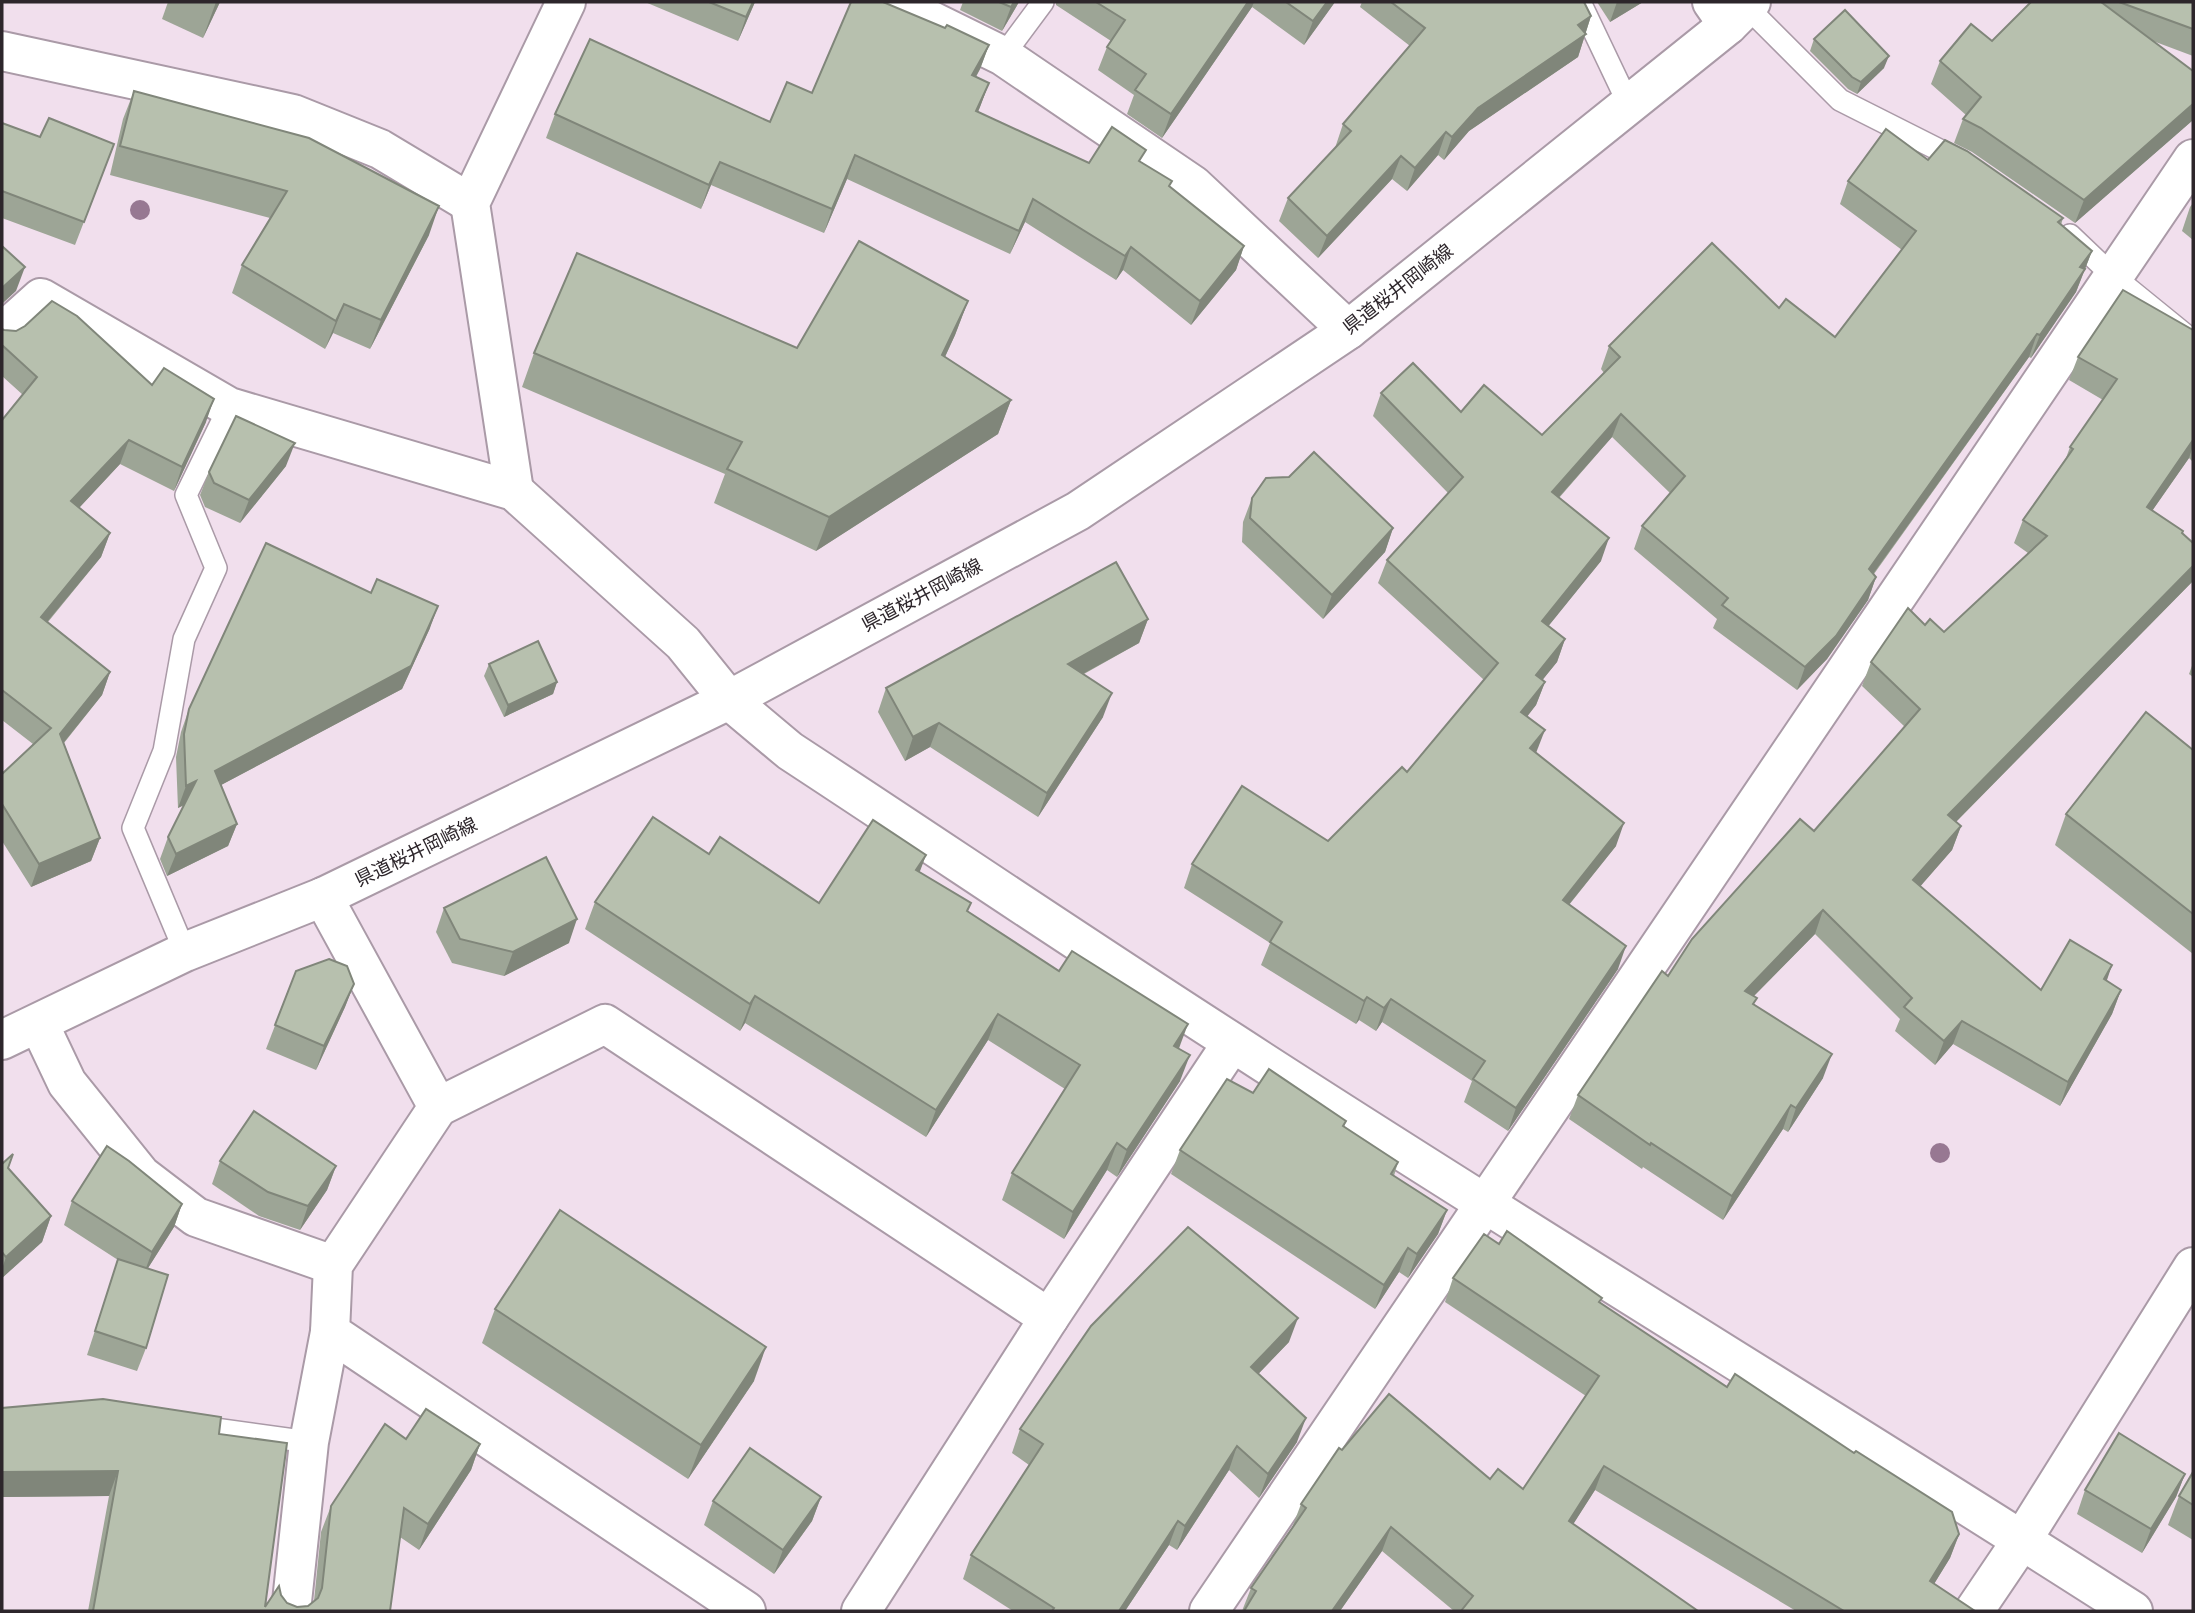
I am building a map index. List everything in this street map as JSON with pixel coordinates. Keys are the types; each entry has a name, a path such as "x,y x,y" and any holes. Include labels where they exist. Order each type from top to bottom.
{"street":[{"path":"514,491 470,203 566,2"},
{"path":"893,2 1003,56 1193,185 1348,330"},
{"name":"県道桜井岡崎線","path":"2,1040 185,952 323,897 729,700 1078,511 1348,330 1629,105 1734,9"},
{"path":"2,51 293,114 380,149 470,203"},
{"path":"1209,1611 2193,159"},
{"path":"2,333 41,298 229,407 514,491 683,643 729,700 790,751 1232,1043 2133,1611"},
{"path":"323,897 438,1107"},
{"path":"39,1024 67,1083 141,1175 196,1217 333,1265"},
{"path":"291,1611 309,1442 330,1332 333,1265 438,1107 605,1024 1049,1318"},
{"path":"861,1611 1049,1318 1232,1043"},
{"path":"1974,1611 2022,1540 2193,1267"},
{"path":"330,1332 746,1611"}],"lane":[{"path":"1003,56 1043,2"},
{"path":"1580,2 1629,105"},
{"path":"1734,9 1840,100 1975,170"},
{"path":"2051,222 2073,237 2113,276 2193,341"},
{"path":"185,952 133,828 164,751 184,639 216,568 186,495 229,407"},
{"path":"171,1422 309,1442"}],"building":[{"path":"709,2 753,2 746,17"},
{"path":"851,2 883,2 945,28 947,25 989,45 972,75 989,83 976,111 1089,163 1112,127 1146,150 1139,161 1172,181 1169,186 1244,246 1200,301 1131,247 1125,256 1033,199 1019,231 855,155 832,209 720,162 709,185 555,114 590,39 770,122 787,82 812,93"},
{"path":"999,2 1014,2 1011,7"},
{"path":"1096,2 1248,2 1171,114 1135,90 1146,74 1107,47 1125,20"},
{"path":"1286,2 1327,2 1313,21"},
{"path":"1391,2 1584,2 1591,16 1578,25 1586,34 1478,108 1452,137 1446,132 1415,168 1401,156 1327,236 1288,198 1351,131 1343,124 1425,28"},
{"path":"2031,2 2101,2 2193,71 2193,104 2084,200 1981,128 1963,119 1981,97 1940,61 1971,24 1992,41"},
{"path":"2119,2 2193,2 2193,29"},
{"path":"1845,10 1889,56 1861,82 1852,77 1814,39"},
{"path":"134,91 309,138 439,206 381,320 344,304 336,321 242,265 287,191 120,146"},
{"path":"49,118 114,144 84,222 2,191 2,123 40,137"},
{"path":"1886,129 1928,160 1945,140 1967,151 2063,218 2058,222 2092,251 2080,267 2085,269 2040,335 2037,334 1869,569 1876,577 1836,636 1805,667 1722,605 1728,598 1642,526 1685,476 1621,414 1552,492 1609,538 1542,621 1565,639 1536,675 1545,682 1521,712 1545,730 1530,748 1624,823 1563,900 1626,946 1516,1108 1473,1079 1485,1061 1391,999 1384,1008 1367,997 1364,1001 1270,942 1282,922 1192,864 1242,786 1328,841 1402,767 1407,772 1498,663 1387,560 1463,477 1381,393 1413,363 1461,412 1484,385 1542,435 1620,357 1609,346 1712,243 1779,308 1786,299 1835,337 1916,231 1848,181"},
{"path":"859,241 968,301 942,355 1011,400 829,517 727,469 742,442 534,353 577,253 797,348"},
{"path":"2,246 25,267 2,288"},
{"path":"2123,290 2193,330 2193,440 2147,507 2183,531 2193,543 2193,566 1948,815 1961,826 1913,880 2041,990 2070,940 2112,965 2104,979 2121,990 2068,1082 1962,1021 1944,1041 1904,1007 1912,998 1823,910 1745,991 1757,998 1753,1004 1832,1054 1796,1108 1791,1105 1732,1196 1651,1143 1650,1145 1578,1095 1662,971 1668,976 1692,939 1800,819 1814,831 1920,709 1871,662 1908,608 1925,625 1930,619 1944,632 2047,536 2023,520 2073,449 2070,447 2117,379 2078,357"},
{"path":"52,301 77,316 152,385 164,368 214,399 182,467 129,440 71,501 110,533 41,617 110,672 60,734 100,838 39,864 2,804 2,774 51,728 2,690 2,420 37,377 2,345 2,329 16,331 25,326"},
{"path":"236,416 295,443 249,500 214,483 209,472"},
{"path":"1314,452 1393,528 1332,595 1250,518 1252,498 1266,478 1289,477"},
{"path":"266,543 371,593 377,579 438,606 411,666 215,771 237,824 176,854 168,837 196,781 186,786 184,734 189,709"},
{"path":"1116,562 1148,619 1068,664 1112,693 1047,793 939,723 913,737 886,688"},
{"path":"538,641 557,682 508,705 489,664"},
{"path":"2146,712 2193,750 2193,914 2066,814"},
{"path":"653,817 709,854 720,837 819,903 873,820 926,855 916,870 971,903 967,911 1059,971 1072,951 1188,1024 1174,1046 1190,1055 1127,1150 1117,1143 1073,1212 1012,1173 1080,1065 998,1014 936,1110 755,996 750,1004 595,902"},
{"path":"546,857 577,919 513,952 460,939 444,908"},
{"path":"329,959 347,966 354,984 324,1046 275,1025 296,971"},
{"path":"1269,1069 1346,1121 1343,1126 1398,1162 1391,1174 1447,1210 1417,1254 1408,1248 1384,1285 1180,1150 1227,1079 1253,1093"},
{"path":"254,1111 336,1166 308,1206 268,1192 220,1161"},
{"path":"107,1146 182,1204 152,1252 72,1201"},
{"path":"13,1154 8,1168 51,1216 6,1257 2,1252 2,1164"},
{"path":"560,1210 766,1347 701,1445 495,1309"},
{"path":"1188,1227 1298,1318 1251,1367 1306,1418 1268,1474 1237,1446 1185,1526 1178,1521 1119,1611 1052,1611 1054,1608 971,1555 1043,1444 1020,1429 1091,1326"},
{"path":"1507,1231 1602,1298 1599,1302 1727,1387 1735,1374 1854,1453 1856,1451 1952,1512 1959,1534 1930,1581 1975,1611 1844,1611 1604,1466 1569,1521 1698,1611 1461,1611 1473,1596 1391,1527 1332,1611 1244,1611 1256,1591 1251,1588 1306,1508 1301,1504 1339,1448 1342,1450 1389,1394 1490,1479 1498,1469 1523,1489 1599,1376 1453,1278 1484,1234 1499,1244"},
{"path":"118,1259 168,1275 146,1348 95,1331"},
{"path":"103,1399 221,1417 219,1434 287,1443 265,1607 279,1586 287,1603 297,1607 308,1606 318,1598 322,1588 331,1506 385,1424 406,1439 426,1409 480,1444 428,1524 404,1508 390,1611 93,1611 118,1471 2,1472 2,1408"},
{"path":"2119,1433 2185,1474 2151,1529 2085,1490"},
{"path":"750,1448 821,1497 783,1550 713,1501"},
{"path":"2193,1472 2193,1505 2179,1496"}]}
